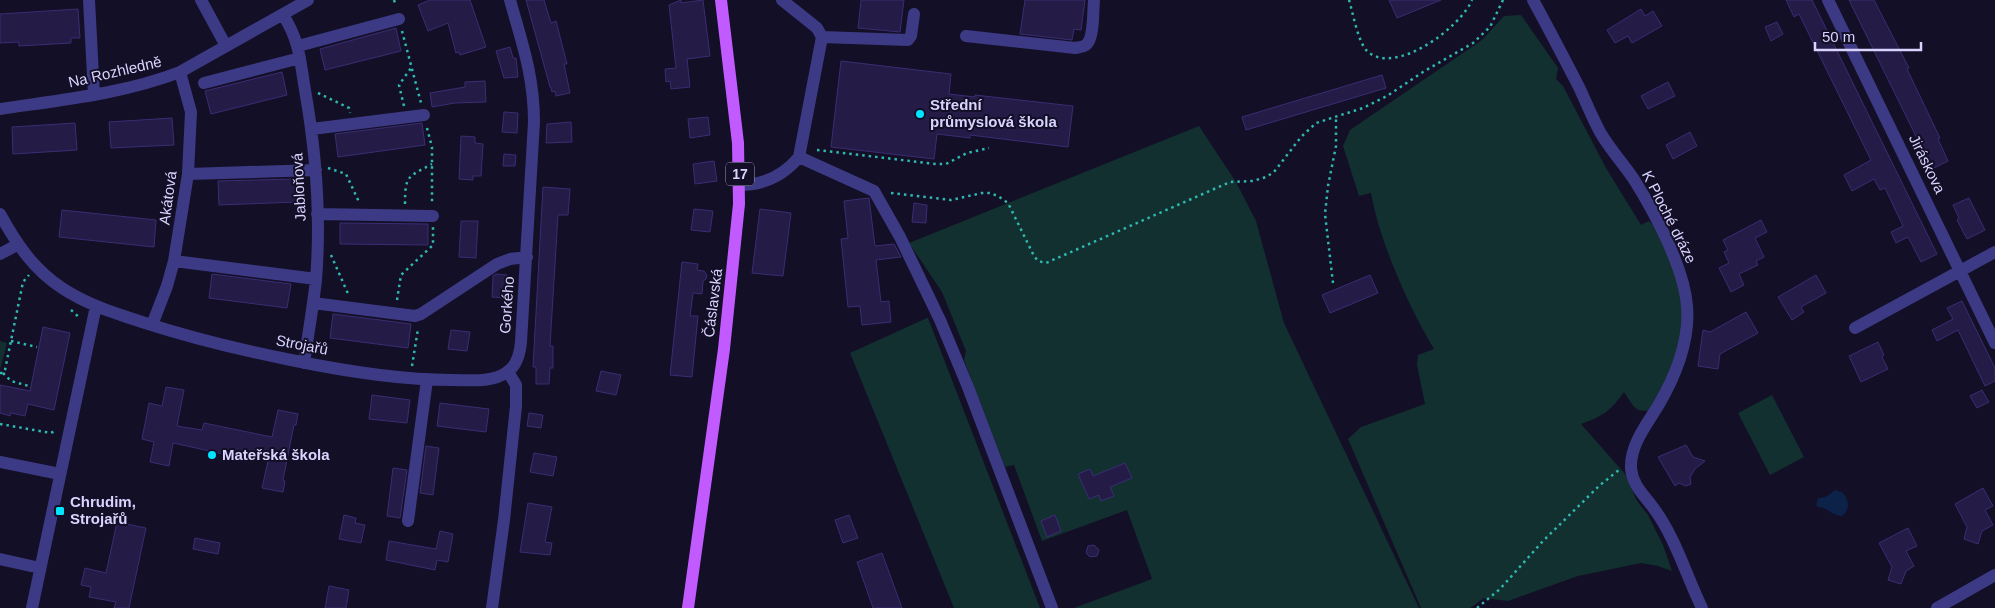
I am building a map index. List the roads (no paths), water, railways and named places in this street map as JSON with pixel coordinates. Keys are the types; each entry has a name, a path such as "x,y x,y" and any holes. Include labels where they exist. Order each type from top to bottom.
{"main road":[{"name":"Čáslavská","path":"688,608 724,349 738,232 740,186 738,143 721,0"}],"street":[{"path":"89,0 94,95"},
{"path":"201,0 226,46"},
{"name":"Na Rozhledně","path":"0,109 94,95 163,79 180,72 308,0"},
{"name":"Gorkého","path":"508,372 515,364 520,350 534,122 530,72 510,0"},
{"path":"740,186 763,183 771,179 792,165 800,152 822,37 817,28 782,0"},
{"path":"966,36 1075,48 1083,47 1088,43 1091,36 1094,0"},
{"name":"K Ploché dráze","path":"1534,0 1601,132 1644,197 1677,266 1684,287 1688,320 1682,350 1668,386 1638,441 1631,460 1634,482 1668,532 1702,608"},
{"name":"Jiráskova","path":"1828,0 1995,343"},
{"path":"822,37 908,40 911,36 914,14"},
{"name":"Jabloňová","path":"283,15 293,29 299,52 312,129 315,167 317,214 316,279 304,363"},
{"path":"204,83 400,20"},
{"name":"Akátová","path":"152,325 167,286 174,261 188,174 191,112 180,72"},
{"path":"312,129 424,115"},
{"path":"800,152 874,191 900,237 940,320 968,387 1052,608"},
{"path":"188,174 315,167"},
{"name":"Strojařů","path":"0,214 17,245 46,276 62,288 96,306 196,339 304,363 409,379 482,380 508,372"},
{"path":"317,214 433,216"},
{"path":"0,254 17,245"},
{"path":"1855,328 1995,252"},
{"path":"313,303 395,314 417,315 496,264 510,259 527,257"},
{"path":"174,261 316,279"},
{"path":"32,608 96,306"},
{"path":"492,608 504,520 516,406 516,386 508,372"},
{"path":"408,521 428,380"},
{"path":"0,462 60,474"},
{"path":"0,559 40,568"},
{"path":"1937,608 1995,575"}],"water":[{"path":"1835,490 1842,492 1847,501 1847,510 1842,516 1835,515 1816,505 1818,498 1826,497"}],"place":[{"name":"Střední průmyslová škola","path":"920,114"},
{"name":"Mateřská škola","path":"212,455"},
{"name":"Chrudim, Strojařů","path":"60,511"}]}
